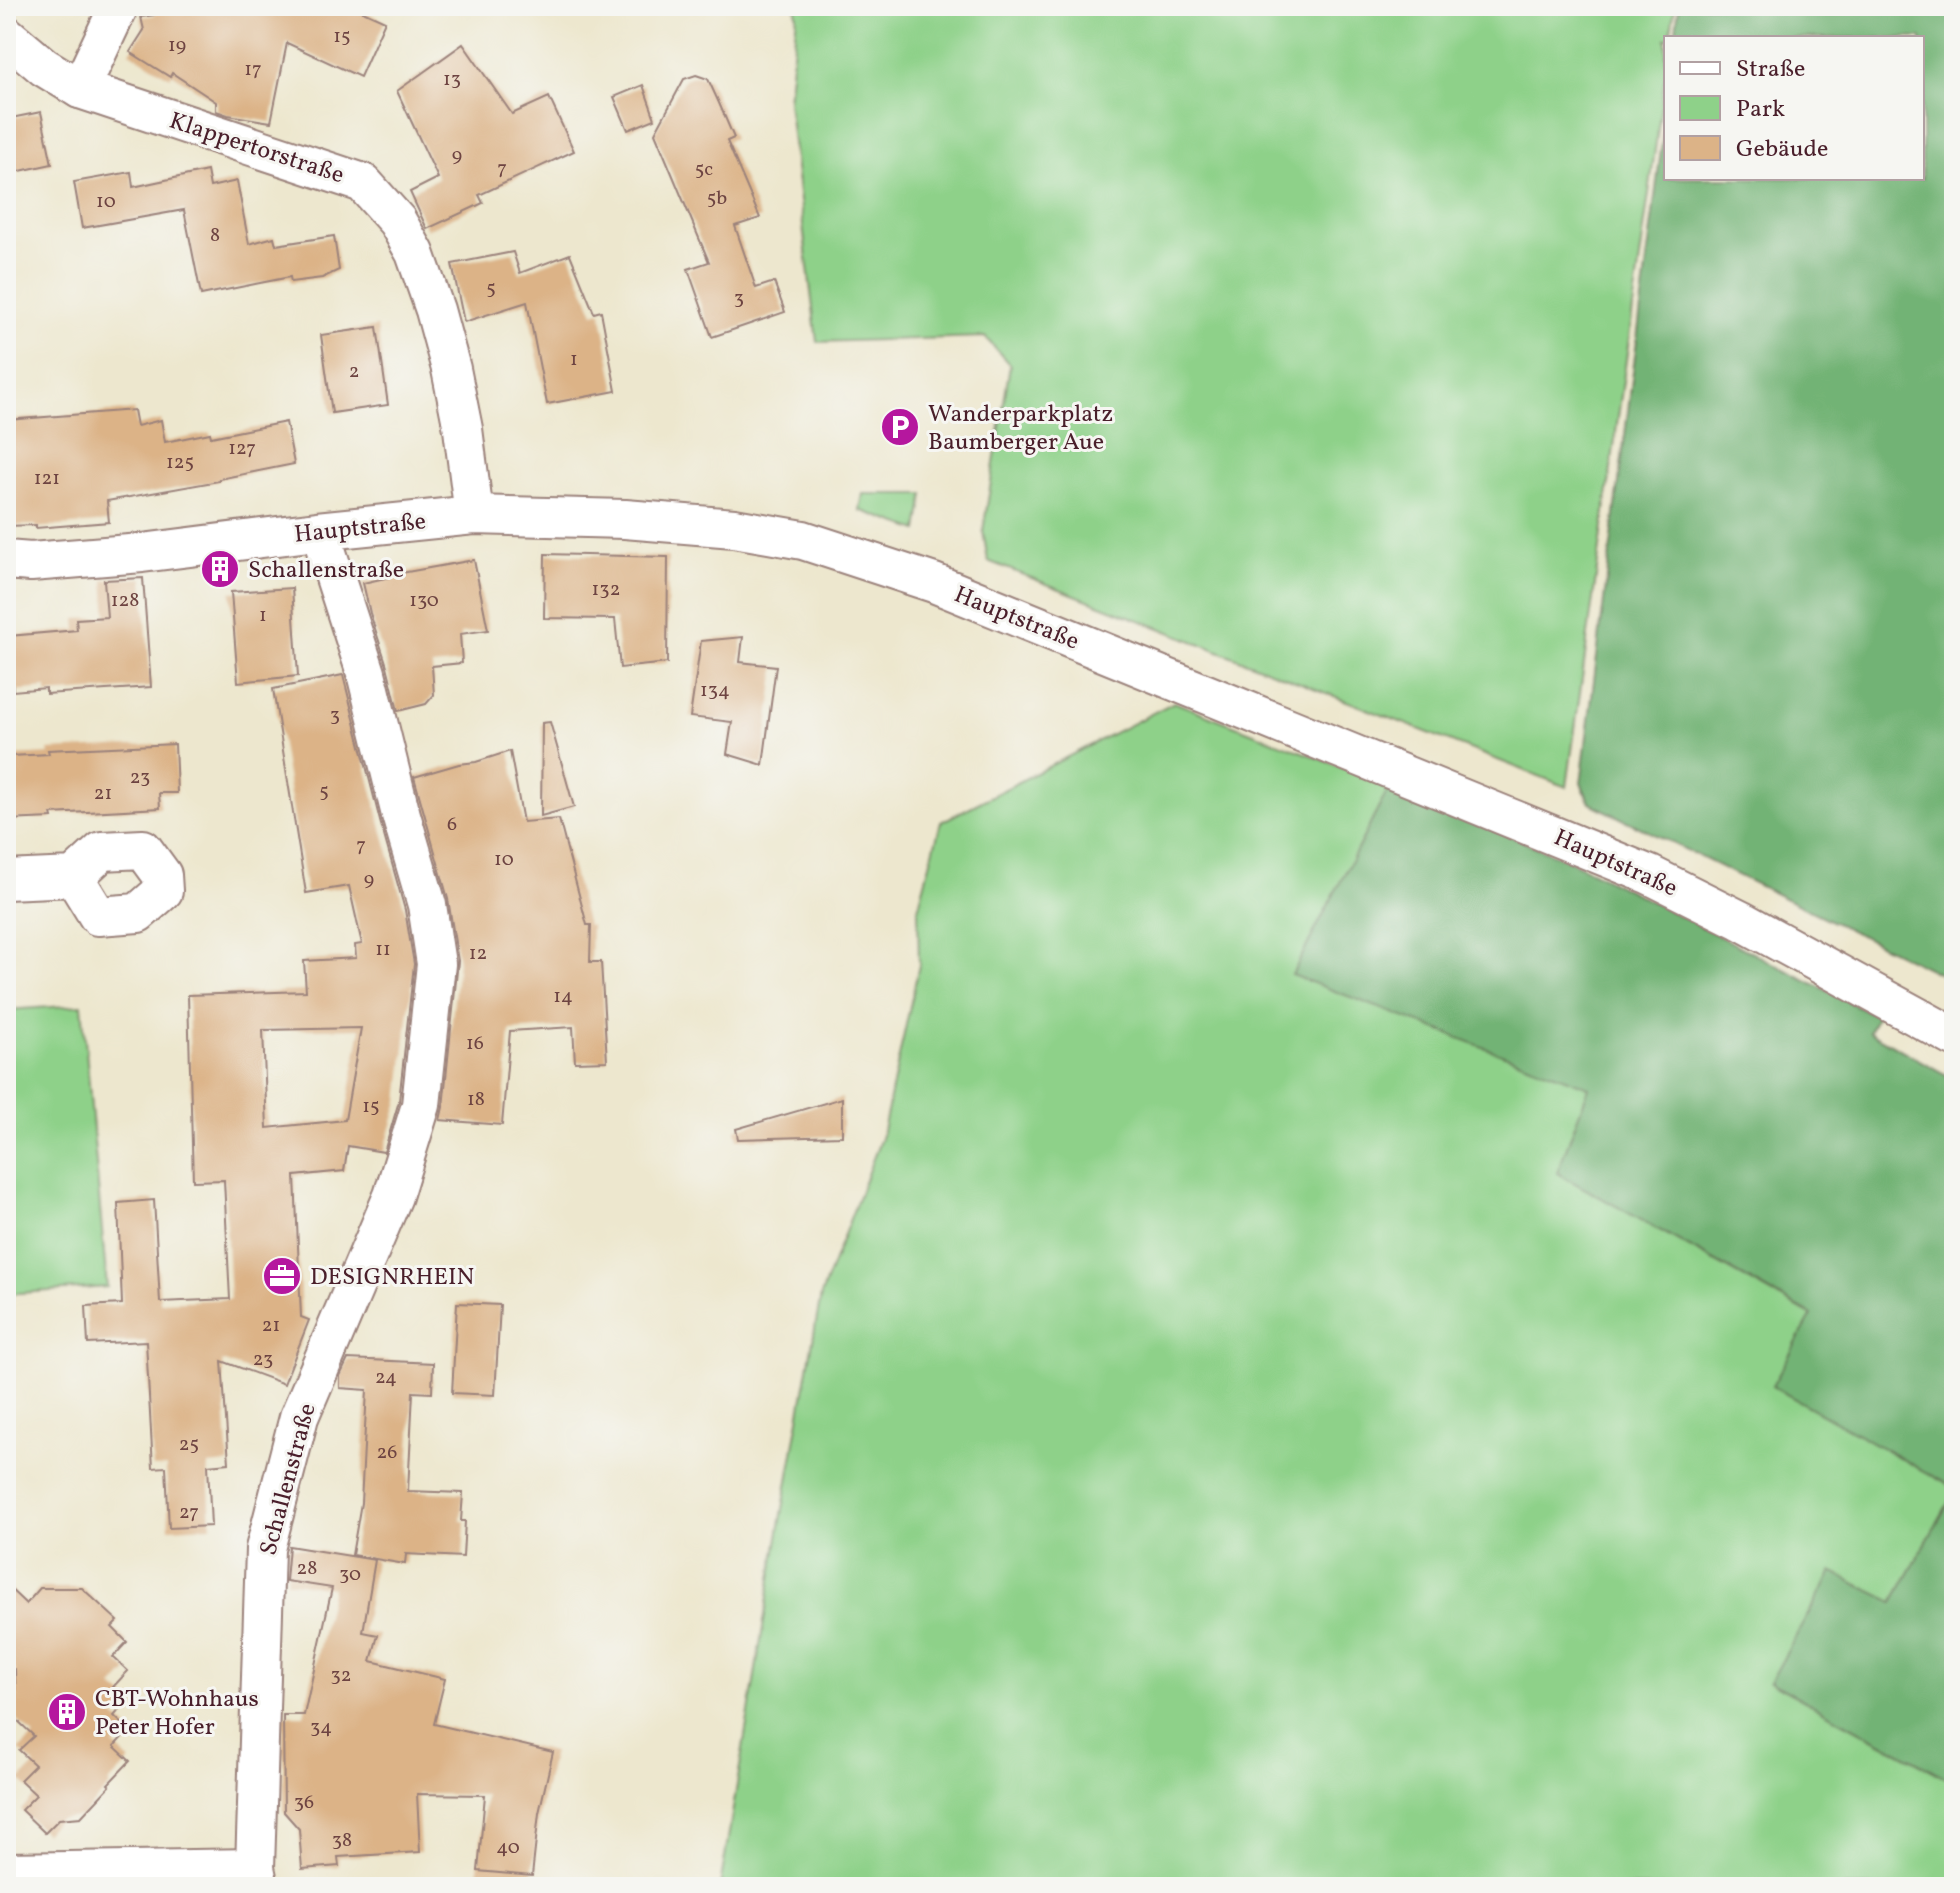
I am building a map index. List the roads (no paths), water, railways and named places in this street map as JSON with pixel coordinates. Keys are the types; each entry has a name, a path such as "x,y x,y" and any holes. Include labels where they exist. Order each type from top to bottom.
{"street":[{"path":"80,89 119,6"},
{"name":"Klappertorstraße","path":"6,35 44,67 80,89 363,183 397,221 415,253 435,310 463,429 474,515"},
{"name":"Hauptstraße","path":"6,560 31,562 142,553 474,515 625,519 734,528 803,540 934,583 1650,875 1740,920 1954,1037"},
{"name":"Schallenstraße","path":"257,1877 265,1549 299,1417 393,1196 421,1105 436,964 427,905 366,673 320,531"},
{"path":"6,880 74,877"},
{"path":"6,1872 257,1877"}],"place":[{"name":"Wanderparkplatz Baumberger Aue","path":"900,427"},
{"name":"Schallenstraße","path":"220,569"},
{"name":"DESIGNRHEIN","path":"282,1276"},
{"name":"CBT-Wohnhaus Peter Hofer","path":"67,1712"}]}
